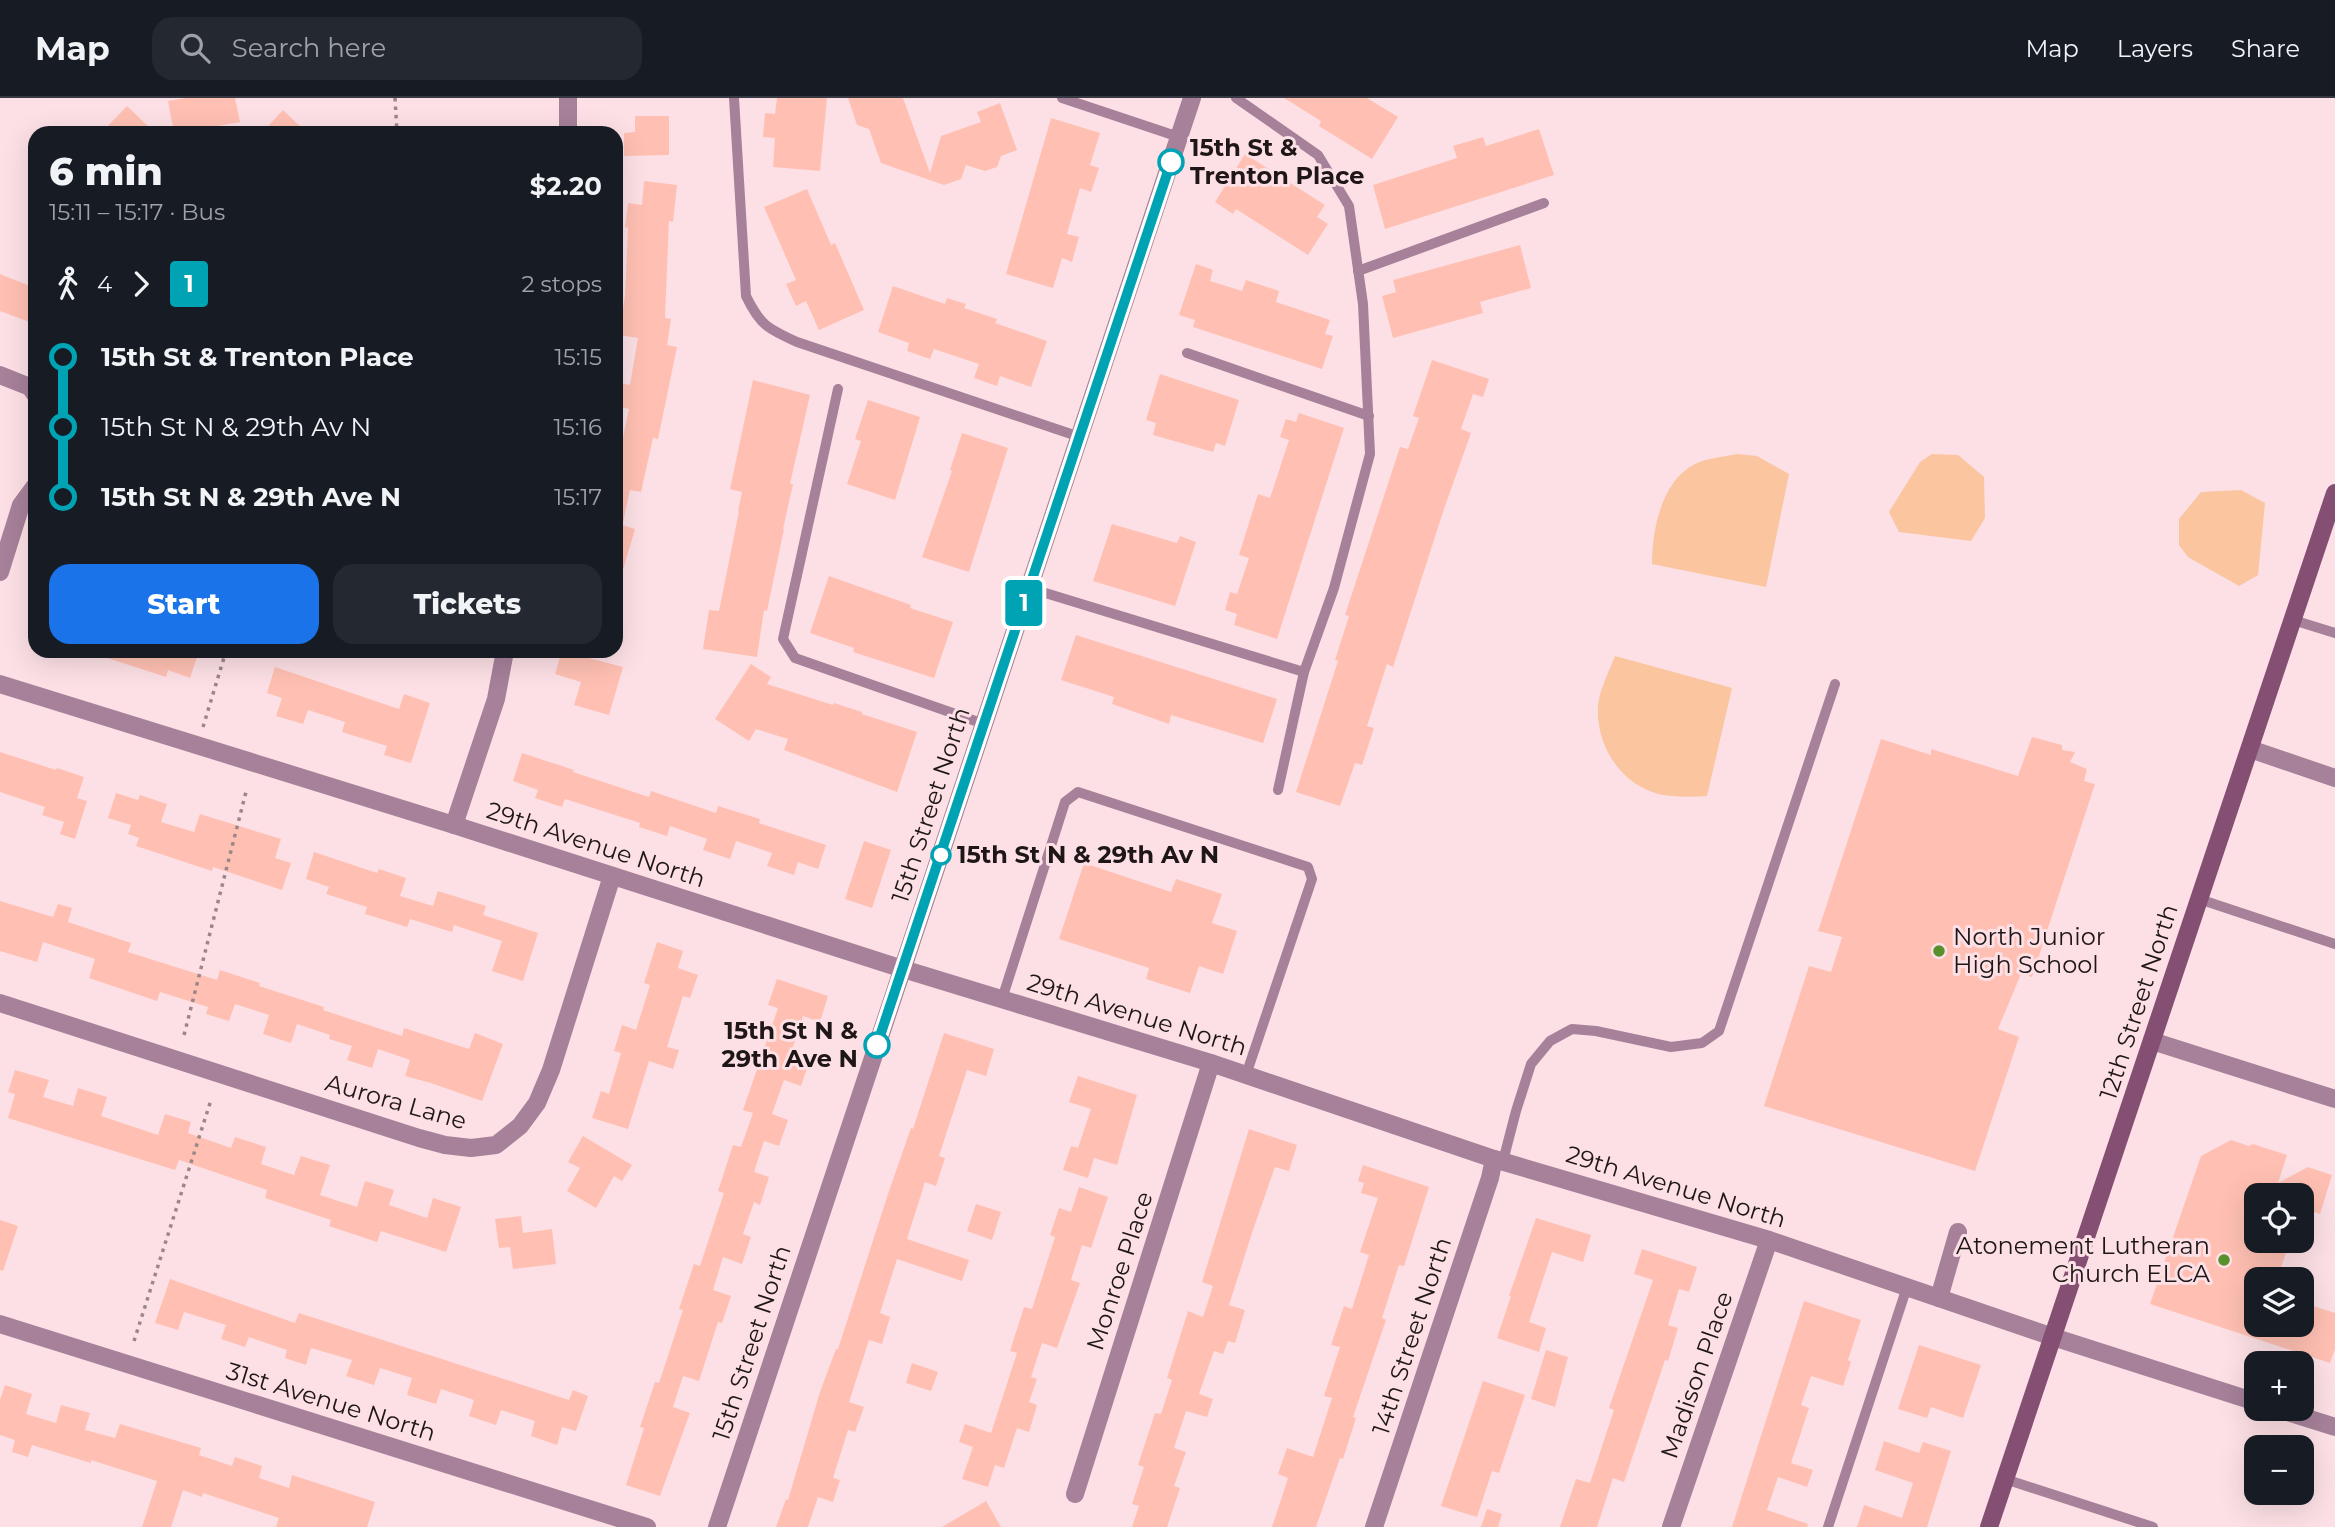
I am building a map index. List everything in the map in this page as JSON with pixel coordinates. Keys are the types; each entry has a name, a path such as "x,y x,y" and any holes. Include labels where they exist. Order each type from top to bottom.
{"street":[{"path":"568,98 568,126"},
{"name":"15th Street North","path":"717,1527 1192,98"},
{"path":"0,375 28,386"},
{"name":"12th Street North","path":"1989,1527 2335,493"},
{"path":"0,572 21,505 28,496"},
{"path":"454,825 496,699 504,658"},
{"name":"29th Avenue North","path":"0,684 454,825 903,969 1211,1063 1499,1160 1769,1240 2053,1337 2244,1398"},
{"path":"2249,749 2335,778"},
{"name":"Aurora Lane","path":"0,1003 419,1138 471,1148 496,1145 520,1126 537,1103 551,1070 612,876"},
{"path":"2152,1041 2335,1099"},
{"name":"Monroe Place","path":"1075,1494 1211,1063"},
{"name":"14th Street North","path":"1374,1527 1481,1204 1499,1160"},
{"path":"1939,1298 1958,1232"},
{"name":"Madison Place","path":"1671,1527 1769,1240"},
{"name":"31st Avenue North","path":"0,1324 647,1527"},
{"path":"2314,1420 2335,1427"}],"lane":[{"path":"734,98 746,296 756,316 771,330 797,342 1080,437"},
{"path":"1062,98 1179,137"},
{"path":"1236,98 1318,155 1349,206 1363,303 1370,454 1334,588 1304,672 1278,790"},
{"path":"1358,271 1544,203"},
{"path":"1187,352 1369,416"},
{"path":"838,389 783,639 795,658 984,724"},
{"path":"1029,588 1304,672"},
{"path":"2292,620 2335,633"},
{"path":"1499,1160 1531,1064 1550,1041 1572,1029 1596,1031 1671,1047 1702,1043 1719,1031 1835,684"},
{"path":"1002,999 1065,802 1078,792 1308,867 1312,879 1246,1075"},
{"path":"2199,899 2335,944"},
{"path":"1829,1527 1907,1287"},
{"path":"2005,1479 2154,1527"}],"path":[{"path":"395,98 397,126"},
{"path":"203,727 224,658"},
{"path":"184,1035 246,792"},
{"path":"134,1341 211,1100"}],"shaded area":[{"path":"1737,454 1757,456 1789,474 1766,587 1652,564 1657,522 1666,494 1674,482 1695,464"},
{"path":"1932,454 1958,455 1984,477 1985,518 1971,541 1899,532 1889,512 1920,462"},
{"path":"2241,490 2265,503 2258,575 2239,586 2188,557 2179,545 2179,519 2201,492"},
{"path":"1615,656 1732,688 1707,796 1669,796 1649,791 1624,774 1607,751 1598,707 1602,688"}],"building":[{"path":"185,98 235,98 240,122 218,126 173,126 168,101"},
{"path":"777,98 827,98 820,171 773,167 775,138 763,137 765,113 775,114"},
{"path":"848,98 903,98 930,173 941,136 981,122 977,112 1000,103 1017,150 1001,156 997,167 985,171 966,165 961,179 944,185 881,163 869,129 857,125"},
{"path":"1284,98 1367,98 1398,117 1372,159 1319,126 1321,121"},
{"path":"127,106 148,126 108,126"},
{"path":"283,110 300,126 268,126"},
{"path":"635,116 669,116 669,155 624,156 624,133 635,132"},
{"path":"1051,118 1100,133 1090,165 1099,168 1091,192 1080,188 1067,234 1079,237 1072,262 1062,258 1053,288 1006,274"},
{"path":"1539,129 1554,175 1385,229 1373,185 1457,158 1453,146 1483,137 1486,146"},
{"path":"1245,154 1325,205 1317,217 1328,224 1308,255 1236,209 1233,214 1215,202"},
{"path":"644,181 677,185 673,222 669,221 665,318 671,319 667,345 677,347 658,439 653,438 641,492 630,490 623,523 623,437 629,409 623,408 623,384 630,385 638,338 623,336 628,228 625,227 628,203 642,205"},
{"path":"807,189 831,245 835,243 864,310 819,330 806,301 796,306 786,284 796,280 764,207"},
{"path":"1520,245 1531,288 1480,302 1483,313 1393,338 1382,296 1396,292 1393,280"},
{"path":"1196,264 1213,270 1210,281 1242,291 1246,280 1279,291 1276,302 1330,320 1325,334 1333,336 1322,369 1193,327 1195,320 1179,315"},
{"path":"0,274 28,285 28,321 0,311"},
{"path":"893,286 945,304 947,298 966,304 964,308 997,319 995,323 1047,341 1031,387 1000,376 997,386 974,378 979,364 934,349 930,359 907,351 909,343 878,332"},
{"path":"1432,360 1489,379 1483,397 1473,394 1461,429 1471,433 1393,667 1387,664 1367,726 1374,728 1362,765 1355,763 1340,806 1296,792 1338,661 1335,660 1349,616 1345,615 1400,447 1408,449 1419,418 1413,416"},
{"path":"1160,374 1239,400 1225,446 1216,443 1213,452 1153,435 1156,423 1146,420"},
{"path":"753,380 810,395 790,484 793,484 767,611 764,610 757,657 703,649 709,610 719,611 739,511 742,492 730,489"},
{"path":"868,400 920,417 895,500 847,484 861,441 855,439"},
{"path":"1299,413 1344,428 1277,639 1234,625 1237,614 1225,610 1230,592 1237,594 1249,558 1239,555 1258,494 1270,498 1289,440 1280,437 1286,419 1296,422"},
{"path":"962,433 1008,448 969,572 922,557 952,471 950,470"},
{"path":"1112,524 1177,543 1180,536 1196,542 1175,606 1093,581"},
{"path":"623,525 635,529 623,570"},
{"path":"829,576 953,622 934,678 853,652 854,648 810,633"},
{"path":"1076,635 1277,699 1263,743 1171,715 1169,724 1112,704 1114,697 1061,680"},
{"path":"107,658 197,658 190,678 168,670 166,677"},
{"path":"560,658 589,658 623,667 609,715 574,705 581,682 555,674"},
{"path":"751,664 771,677 767,684 833,705 834,703 917,732 897,792 784,750 788,739 756,729 749,741 715,719"},
{"path":"275,667 399,709 404,694 430,703 411,763 384,755 387,746 342,732 345,722 308,710 303,724 276,716 282,698 267,693"},
{"name":"North Junior High School","path":"2032,737 2062,745 2062,750 2075,752 2070,762 2087,769 2084,781 2095,784 2032,977 2021,974 1998,1029 2019,1037 1975,1171 1764,1106 1809,966 1831,972 1842,937 1818,931 1881,739 1931,755 1931,749 2018,776"},
{"path":"0,752 84,777 77,798 87,801 75,839 60,834 64,822 42,815 45,807 0,792"},
{"path":"522,753 649,797 651,791 716,813 718,806 760,819 759,823 826,845 818,869 798,862 794,875 767,866 772,853 736,841 730,859 703,850 707,839 670,826 667,836 639,827 640,823 565,799 562,807 535,798 538,790 513,781"},
{"path":"116,793 138,800 140,795 167,804 161,822 194,832 200,814 281,839 275,858 291,863 282,890 213,867 212,871 136,846 139,838 128,834 131,825 108,818"},
{"path":"864,841 891,850 872,908 845,899"},
{"path":"314,852 377,873 379,869 406,878 400,896 433,906 438,891 486,906 483,915 538,933 523,981 492,971 502,941 454,925 452,932 410,919 407,927 365,914 367,907 326,894 329,887 306,879"},
{"path":"1084,863 1171,892 1176,879 1222,894 1212,923 1237,931 1223,974 1199,966 1190,993 1146,979 1149,968 1059,939"},
{"path":"0,901 53,917 58,904 72,908 68,922 131,943 128,952 217,980 220,970 324,1007 323,1010 402,1036 404,1028 469,1049 475,1033 503,1044 482,1101 405,1076 410,1060 378,1049 372,1068 347,1060 352,1046 297,1024 291,1043 263,1034 269,1015 235,1004 229,1021 206,1014 208,1007 160,992 157,1001 89,978 95,959 43,942 37,962 0,951"},
{"path":"657,942 683,951 678,968 698,975 690,998 683,996 667,1047 679,1050 673,1069 649,1061 628,1129 592,1118 601,1091 609,1094 621,1053 614,1051 622,1025 636,1030 650,985 644,983"},
{"path":"777,979 828,996 820,1022 803,1016 791,1053 810,1060 801,1086 784,1080 772,1114 788,1120 779,1146 764,1141 754,1172 769,1177 760,1205 754,1202 743,1234 751,1237 742,1264 723,1257 713,1290 731,1296 722,1323 718,1322 699,1381 683,1376 673,1407 690,1413 660,1496 626,1485 644,1428 640,1427 655,1382 659,1383 683,1310 679,1309 694,1264 700,1266 724,1193 718,1191 733,1145 741,1147 753,1113 743,1110 778,1008 768,1005"},
{"path":"944,1033 994,1049 986,1076 967,1070 939,1156 945,1158 936,1186 925,1182 907,1239 969,1260 962,1281 897,1259 880,1313 890,1317 882,1344 869,1340 849,1402 864,1407 855,1432 848,1430 833,1478 840,1480 833,1502 818,1497 808,1527 776,1527 786,1499 788,1500 820,1392 838,1349"},
{"path":"15,1070 49,1080 43,1097 73,1106 78,1088 107,1097 101,1116 158,1135 165,1114 191,1122 188,1133 231,1148 235,1137 266,1147 261,1164 294,1175 301,1156 330,1165 320,1195 357,1207 365,1181 394,1190 389,1205 427,1218 433,1198 461,1207 446,1252 381,1231 377,1242 329,1226 331,1220 265,1198 267,1190 179,1160 175,1170 8,1118 15,1094 8,1092"},
{"path":"1078,1076 1137,1095 1117,1165 1094,1158 1088,1178 1063,1170 1071,1146 1078,1148 1091,1109 1069,1102"},
{"path":"1249,1129 1297,1145 1289,1171 1275,1167 1252,1233 1229,1305 1245,1310 1235,1343 1228,1341 1223,1354 1214,1351 1199,1394 1213,1399 1207,1417 1186,1411 1174,1448 1186,1452 1174,1486 1180,1488 1167,1527 1132,1527 1139,1506 1132,1504 1144,1467 1138,1465 1155,1413 1161,1414 1172,1380 1167,1378 1188,1311 1203,1317 1213,1286 1202,1282"},
{"path":"583,1136 632,1165 622,1181 614,1176 596,1208 567,1191 580,1168 568,1162"},
{"name":"Atonement Lutheran Church ELCA","path":"2231,1140 2287,1155 2278,1183 2244,1183 2244,1253 2286,1253 2281,1267 2244,1267 2244,1335 2150,1304 2201,1156"},
{"path":"1363,1165 1429,1187 1404,1266 1399,1265 1382,1318 1386,1320 1353,1417 1356,1418 1343,1459 1340,1458 1316,1527 1272,1527 1288,1478 1278,1474 1287,1448 1313,1457 1332,1398 1324,1396 1340,1347 1331,1345 1344,1306 1352,1309 1369,1255 1360,1252 1378,1198 1361,1193 1364,1183 1358,1181"},
{"name":"Atonement Lutheran Church ELCA","path":"2308,1167 2332,1175 2320,1214 2314,1212 2314,1183 2278,1183"},
{"path":"1079,1187 1108,1197 1091,1248 1082,1245 1071,1280 1080,1283 1057,1348 1042,1343 1031,1377 1037,1379 1029,1402 1037,1405 1029,1432 1017,1428 1004,1468 995,1465 988,1487 962,1479 973,1447 959,1442 965,1424 991,1433 1017,1353 1010,1351 1024,1307 1032,1309 1055,1237 1050,1235 1059,1208 1071,1212"},
{"path":"976,1204 1001,1212 992,1240 967,1231"},
{"path":"521,1216 523,1233 552,1229 556,1264 513,1269 510,1247 499,1248 495,1219"},
{"path":"1536,1218 1591,1235 1583,1262 1552,1252 1529,1322 1546,1328 1539,1352 1497,1338"},
{"path":"0,1220 18,1226 3,1271 0,1270"},
{"path":"1642,1249 1697,1267 1689,1292 1679,1289 1668,1325 1678,1328 1624,1482 1613,1478 1597,1527 1560,1527 1576,1479 1590,1483 1614,1410 1609,1408 1653,1280 1634,1274"},
{"path":"170,1279 295,1323 299,1313 569,1400 573,1390 588,1396 576,1431 562,1427 557,1445 531,1436 535,1421 501,1410 496,1425 469,1416 474,1400 441,1389 436,1404 407,1395 412,1378 380,1368 374,1385 346,1376 352,1360 311,1348 306,1365 285,1358 287,1350 249,1337 245,1347 221,1339 226,1325 184,1312 178,1330 155,1323"},
{"path":"1804,1301 1861,1320 1843,1386 1811,1376 1801,1405 1809,1408 1791,1463 1813,1470 1807,1487 1778,1477 1767,1510 1808,1524 1807,1527 1732,1527"},
{"name":"Atonement Lutheran Church ELCA","path":"2314,1306 2335,1313 2335,1349 2330,1363 2314,1358 2314,1351 2293,1351 2251,1337 2314,1337"},
{"path":"1919,1345 1981,1365 1963,1418 1931,1407 1927,1418 1898,1409"},
{"path":"1546,1350 1568,1357 1555,1407 1531,1399"},
{"path":"912,1363 938,1372 931,1391 906,1383"},
{"path":"1483,1381 1525,1395 1499,1473 1492,1471 1477,1517 1441,1506"},
{"path":"5,1385 32,1394 26,1414 56,1423 61,1405 90,1413 85,1430 115,1438 120,1424 201,1448 199,1455 232,1466 235,1457 262,1466 259,1478 289,1488 292,1475 375,1502 367,1527 276,1527 279,1518 203,1493 202,1497 183,1490 171,1527 142,1527 157,1481 32,1445 28,1457 12,1452 15,1440 0,1435 0,1400"},
{"path":"1884,1441 1919,1453 1923,1442 1951,1451 1927,1527 1857,1527 1864,1505 1902,1518 1913,1483 1875,1470"},
{"path":"986,1501 1001,1527 942,1527"},
{"path":"1487,1509 1502,1514 1498,1527 1481,1527"}],"bus line":[{"name":"1","path":"877,1045 1171,162"}],"place":[{"name":"15th St & Trenton Place","path":"1171,162"},
{"name":"15th St N & 29th Av N","path":"941,855"},
{"name":"North Junior High School","path":"1939,951"},
{"name":"15th St N & 29th Ave N","path":"877,1045"},
{"name":"Atonement Lutheran Church ELCA","path":"2224,1260"}]}
